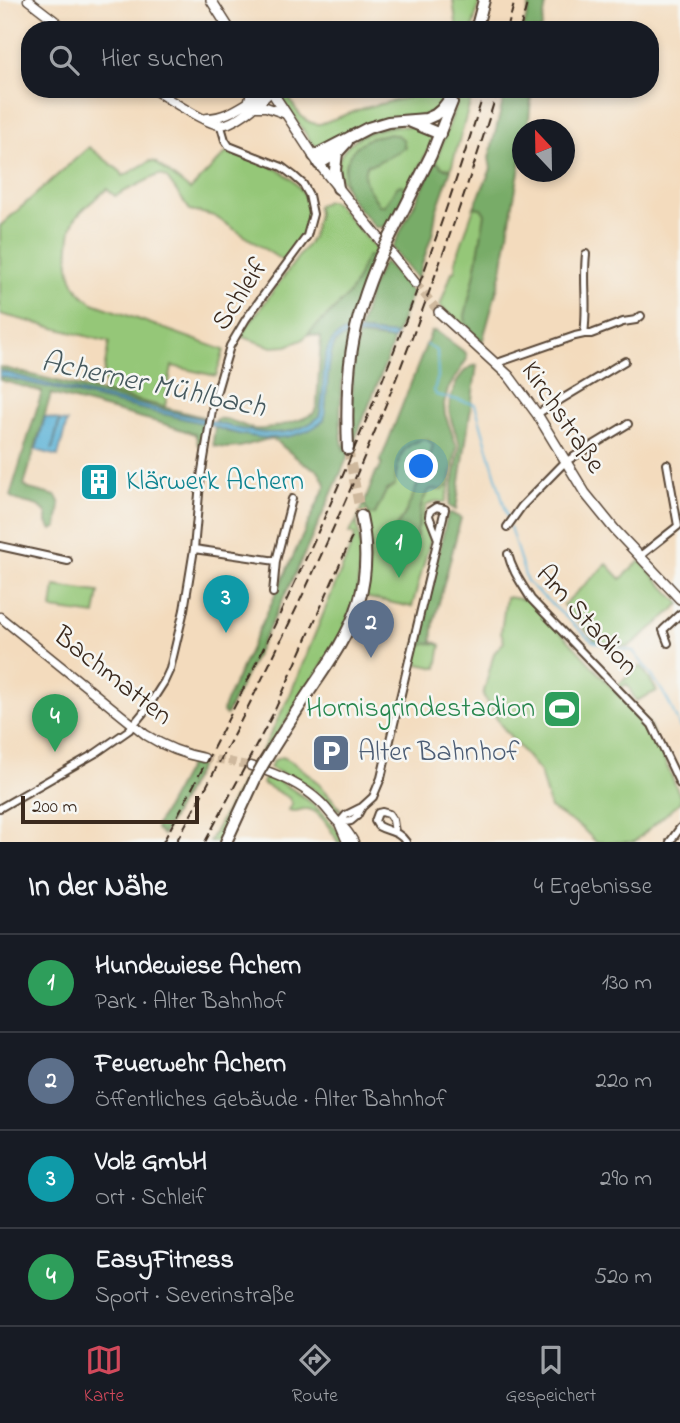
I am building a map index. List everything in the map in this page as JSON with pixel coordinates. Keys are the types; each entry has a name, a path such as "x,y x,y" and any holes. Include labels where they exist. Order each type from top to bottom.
{"main road":[{"path":"211,0 224,21"},
{"path":"478,21 484,0"},
{"path":"275,98 316,160 415,283"},
{"path":"316,160 368,128 426,119 435,115 450,98"},
{"path":"348,449 348,375 356,324 380,257 441,130 453,98"},
{"path":"426,119 433,121 441,130"},
{"path":"405,121 441,130"},
{"path":"316,160 337,153 351,138"},
{"path":"337,153 335,170 338,188"},
{"name":"Kirchstraße","path":"439,312 509,376 537,414 585,493 615,530 680,599"},
{"path":"226,842 254,770 265,761 327,666 354,614 364,575 365,551 361,516"}],"street":[{"path":"28,0 55,21"},
{"path":"167,98 207,121 220,121 259,98"},
{"path":"250,105 251,98"},
{"path":"250,105 286,114"},
{"name":"Schleif","path":"0,808 96,753 134,726 170,669 194,550 200,483 213,404 230,346 246,319 307,236 313,214 309,195 303,184 282,167 229,146 220,121"},
{"path":"583,334 587,316 584,268 586,254"},
{"path":"497,363 583,334 636,320 641,316"},
{"path":"537,414 625,361"},
{"path":"507,527 522,506 565,462 628,424"},
{"path":"640,556 678,526 667,464"},
{"path":"273,593 276,561 292,499"},
{"path":"339,823 351,821 356,816 373,797 381,778 438,539 445,509 436,507 430,511 429,516 438,539"},
{"path":"0,545 68,561"},
{"path":"194,550 276,561"},
{"name":"Am Stadion","path":"508,554 517,578 531,599 652,725 680,784"},
{"path":"668,643 663,630 680,614"},
{"name":"Bachmatten","path":"0,617 134,726 169,748 204,758"},
{"path":"254,770 277,775 308,792 344,826 354,842"},
{"path":"339,823 347,842"},
{"path":"670,842 680,828"},
{"path":"395,832 407,842"}],"green space":[{"path":"453,0 480,0 474,21 456,21"},
{"path":"531,0 547,0 543,21 525,21"},
{"path":"281,98 289,98 303,118 320,124 364,108 406,98 445,98 436,111 319,148 312,143"},
{"path":"459,98 471,98 451,169 443,168 436,161"},
{"path":"504,98 531,98 529,119 512,119 512,182 517,182 502,271 482,343 466,323 465,316 485,214 481,208 474,207 491,169 489,158"},
{"path":"397,126 414,127 430,135 432,142 406,194 383,206 379,205 367,186 364,175 367,165 376,163 345,165 350,196 338,173 343,151 368,133"},
{"path":"386,134 397,135 403,139 405,148 367,165 365,181 379,205 384,206 398,186 402,185 406,194 391,222 375,227 349,196 345,173 349,158 358,145 369,138"},
{"path":"89,147 123,176 150,161 155,162 190,190 227,152 259,161 282,172 298,186 307,204 309,213 305,229 283,261 214,216 190,210 162,175 115,196 107,189 75,219 69,246 69,263 75,285 86,298 93,303 224,350 216,376 172,366 165,407 103,392 109,342 0,314 0,226"},
{"path":"436,161 443,168 451,169 417,279 392,248"},
{"path":"327,201 338,206 377,250 373,256 368,256 350,294 302,340 287,346 272,347 240,336 312,238 318,214 317,206"},
{"path":"474,207 481,208 485,214 465,316 466,323 482,343 440,306 454,272"},
{"path":"368,256 373,256 349,331 342,333 325,359 319,417 308,425 283,433 241,430 216,423 216,419 226,419 249,428 260,429 302,419 314,413 317,405 321,337 308,334 348,295"},
{"path":"384,261 412,292 396,335 359,331 371,288"},
{"path":"436,331 466,353 467,359 448,389 444,404 457,447 450,484 442,490 431,489 427,493 416,537 407,544 400,545 395,537 395,529 405,514 433,445 427,439 410,444 401,454 395,485 386,491 375,514 370,515 364,504 376,472 382,464 380,462 431,332"},
{"path":"358,336 394,340 316,529 226,715 223,712 224,706 326,485 318,470 304,464 276,441 268,439 240,447 214,446 215,427 228,432 276,438 324,420 331,353 338,340 348,337 340,409 344,451 351,424 353,367"},
{"path":"477,365 456,510 449,506 460,447 449,410 453,390 459,378 467,369"},
{"path":"0,367 207,420 54,386 0,371"},
{"path":"0,376 207,424 203,445 198,445 195,434 51,394 24,485 29,489 56,496 60,504 57,527 52,530 43,510 10,496 42,392 0,380"},
{"path":"427,439 433,445 427,467 395,529 419,527 425,496 431,489 442,490 450,484 445,503 435,502 426,506 424,515 430,541 412,607 364,597 370,544 366,512 357,521 364,504 370,514 375,514 386,491 395,485 397,468 405,449 410,444"},
{"path":"448,513 461,518 434,622 432,641 441,645 428,643 416,648"},
{"path":"357,521 360,563 357,597 344,631 259,763 255,762 290,695 354,539 355,535 349,533"},
{"path":"640,561 680,604 628,647 596,641 563,605 607,564 621,579"},
{"path":"55,586 99,592 95,615 52,609"},
{"name":"Hornisgrindestadion","path":"506,597 528,600 649,724 680,796 680,802 634,842 596,842 582,828 550,808 540,772 500,724 483,695 494,653 504,642 501,632"},
{"path":"425,643 441,645 437,668 413,663 416,648"},
{"path":"638,667 642,667 657,691 636,701 627,684 619,689 617,686"},
{"path":"281,757 306,772 342,811 334,808 312,788 270,768 273,761"},
{"path":"194,761 202,762 163,835 156,829 157,824"},
{"path":"249,769 254,771 219,842 209,842"},
{"path":"266,775 290,787 311,803 345,842 338,842 316,812 306,809 289,810 292,804 289,798 262,783"}],"water":[{"path":"349,331 396,335 394,340 356,335 336,342 330,358 324,420 311,429 282,437 267,438 236,433 0,376 0,371 235,428 279,433 307,425 319,417 326,355 337,336"},
{"path":"45,417 59,420 52,450 60,421 67,422 58,456 36,450"}],"waterway":[{"name":"Acherner Mühlbach","path":"427,345 437,351 438,377 434,390 436,395 475,404 509,522"},
{"name":"Acherner Mühlbach","path":"510,527 527,582 592,641 633,651 665,696 680,728"}],"tunnel":[{"path":"415,283 439,312"},
{"path":"348,449 361,516"},
{"path":"204,758 251,766"}],"railway":[{"path":"509,21 515,0"},
{"path":"522,21 528,0"},
{"path":"163,842 258,660 344,474 420,283 482,98"},
{"path":"176,842 281,641 344,504 428,295 495,98"},
{"path":"205,842 274,712 352,537"}],"place":[{"name":"Klärwerk Achern","path":"99,482"},
{"name":"Hundewiese Achern","path":"399,578"},
{"name":"Volz GmbH","path":"226,633"},
{"name":"Feuerwehr Achern","path":"371,658"},
{"name":"Hornisgrindestadion","path":"562,709"},
{"name":"EasyFitness","path":"55,752"},
{"name":"Alter Bahnhof","path":"331,753"}]}
